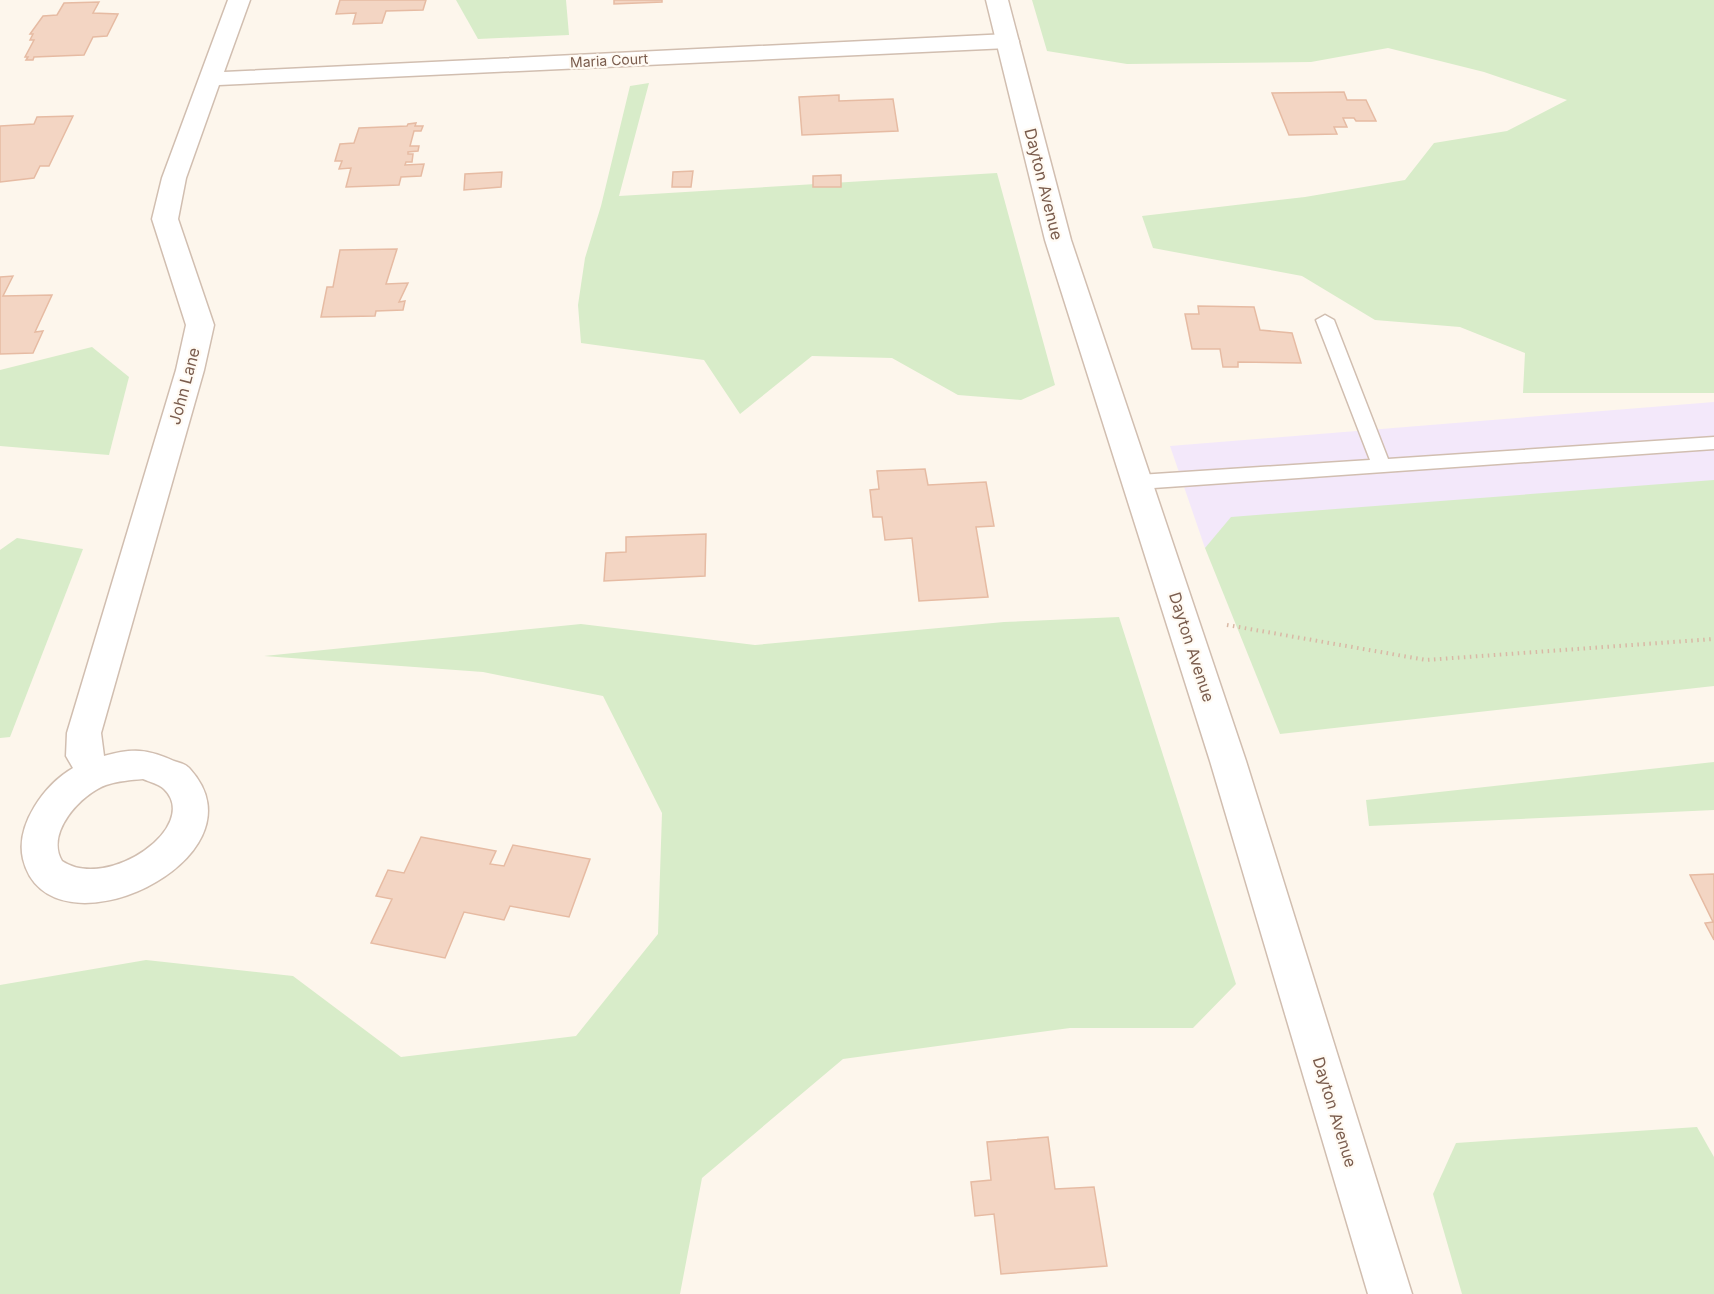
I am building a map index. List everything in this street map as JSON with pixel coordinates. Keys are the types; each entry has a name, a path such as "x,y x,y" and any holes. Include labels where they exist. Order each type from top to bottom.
{"street":[{"name":"John Lane","path":"96,773 84,756 84,733 190,370 200,325 165,219 174,178 238,0"},
{"name":"Dayton Avenue","path":"997,0 1058,240 1140,482 1228,761 1390,1294"},
{"name":"Maria Court","path":"210,79 1008,41"}],"lane":[{"path":"1325,320 1381,465"},
{"path":"1140,482 1714,443"}],"path":[{"path":"1219,624 1426,660 1714,639"}],"shaded area":[{"path":"1714,402 1714,514 1205,548 1170,446"}],"green space":[{"path":"456,0 566,0 569,35 478,39"},
{"path":"1032,0 1714,0 1714,393 1523,393 1525,353 1460,327 1375,320 1302,276 1153,248 1142,216 1305,197 1405,180 1434,143 1507,131 1567,100 1484,72 1388,48 1311,62 1127,64 1047,51"},
{"path":"649,83 619,196 997,173 1055,385 1021,400 958,395 892,358 812,356 740,414 704,360 581,343 578,305 585,258 601,206 630,86"},
{"path":"92,347 129,377 109,455 0,446 0,370"},
{"path":"1714,480 1714,686 1280,734 1205,548 1231,517"},
{"path":"17,538 83,549 10,737 0,738 0,550"},
{"path":"1119,617 1236,984 1193,1028 1070,1028 843,1059 702,1178 680,1294 0,1294 0,985 146,960 293,976 401,1057 576,1036 658,934 662,813 603,696 483,672 264,656 581,624 755,645 1004,622"},
{"path":"1714,762 1714,810 1369,826 1366,800"},
{"path":"1697,1127 1714,1157 1714,1294 1462,1294 1433,1194 1456,1143"}],"building":[{"path":"340,0 426,0 423,10 386,11 382,23 353,24 356,13 336,14"},
{"path":"614,0 662,0 662,2 614,4"},
{"path":"99,2 93,13 118,14 107,36 93,37 84,55 34,57 33,60 26,60 28,57 25,57 34,40 30,40 33,34 30,34 43,16 57,15 64,3"},
{"path":"1344,92 1347,100 1366,100 1376,121 1356,121 1354,118 1343,118 1347,127 1334,127 1337,134 1289,135 1272,93"},
{"path":"839,95 839,101 893,99 898,131 802,135 799,97"},
{"path":"73,116 49,166 40,166 34,178 0,182 0,126 34,124 37,117"},
{"path":"416,123 415,126 423,126 421,131 414,131 410,146 419,146 418,151 408,152 408,154 413,154 412,162 406,162 405,165 424,164 421,176 401,177 399,185 346,187 351,168 339,169 342,161 335,161 340,144 354,143 359,128 407,126"},
{"path":"693,171 691,187 672,187 673,172"},
{"path":"502,172 501,187 464,190 465,174"},
{"path":"841,175 841,187 813,187 813,176"},
{"path":"397,249 386,284 408,283 399,302 405,301 403,310 376,311 375,316 321,317 327,287 333,287 340,250"},
{"path":"13,276 3,296 52,295 35,332 43,331 33,353 0,354 0,277"},
{"path":"1198,306 1254,307 1260,330 1292,333 1301,363 1238,362 1238,367 1223,367 1220,349 1192,349 1185,314 1199,314"},
{"path":"925,469 928,485 986,482 994,526 976,527 988,597 919,601 912,538 885,540 882,517 873,517 870,490 879,489 877,471"},
{"path":"706,534 705,576 604,581 606,553 626,552 626,537"},
{"path":"421,837 496,851 490,864 504,866 513,845 590,859 569,917 510,906 504,920 464,912 445,958 371,943 392,899 376,896 388,870 404,873"},
{"path":"1714,874 1714,940 1705,923 1713,922 1690,875"},
{"path":"1048,1137 1055,1189 1094,1187 1107,1266 1001,1274 994,1214 975,1216 971,1182 991,1180 987,1142"}]}
